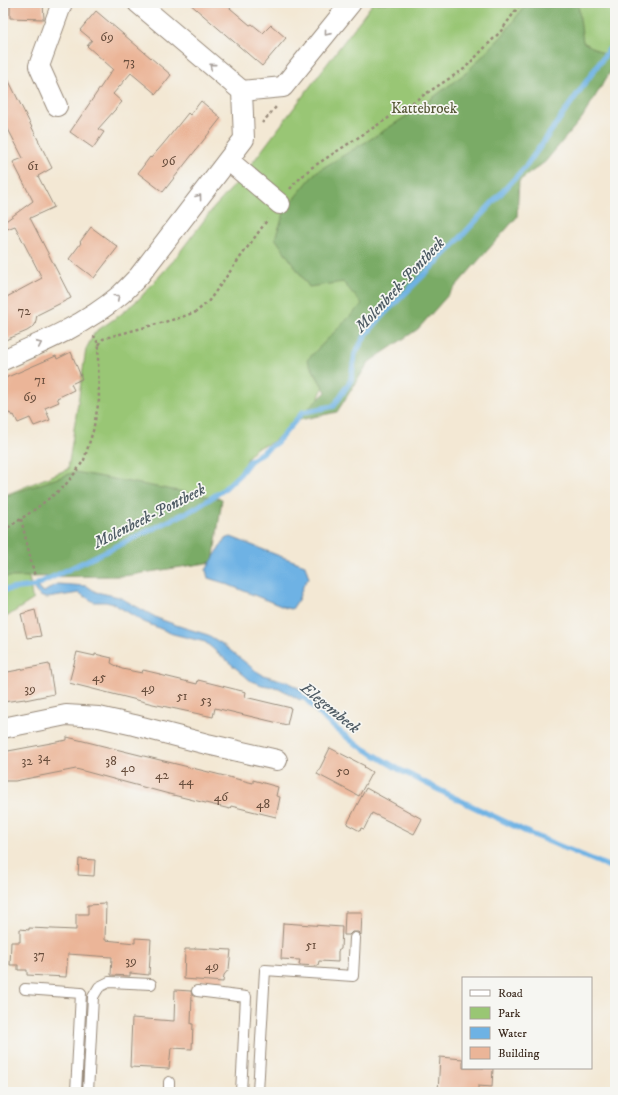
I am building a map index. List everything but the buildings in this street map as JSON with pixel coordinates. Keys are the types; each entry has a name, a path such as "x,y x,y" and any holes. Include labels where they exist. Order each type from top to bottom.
{"street":[{"path":"57,106 39,66 62,3"},
{"path":"3,360 70,329 120,295 140,276 244,139 242,92 138,3"},
{"path":"242,92 283,87 351,3"},
{"path":"228,160 280,204"},
{"path":"3,728 66,715 98,717 277,760"}],"lane":[{"path":"258,1092 265,970 353,976 355,938"},
{"path":"88,1092 93,998 99,987 109,982 151,984"},
{"path":"25,989 81,993 76,1092"},
{"path":"197,991 246,996 241,1092"}],"path":[{"path":"3,531 50,498 66,484 76,474 84,460 93,430 99,400 98,356 99,345 103,340 196,312 208,302 294,184 311,168 464,69 501,31 521,3"},
{"path":"244,139 254,132 282,100 283,87"},
{"path":"21,519 35,577"}],"green space":[{"name":"Kattebroek","path":"373,3 615,3 615,47 322,390 319,397 320,402 297,418 271,443 256,448 248,457 242,473 235,481 220,494 205,503 27,571 32,597 34,599 3,619 3,496 68,469 86,349 95,332 120,315 140,298 173,261 211,211 241,178"},
{"path":"527,3 578,3 583,42 615,60 615,64 582,118 545,162 519,181 517,217 418,329 369,362 337,412 295,421 326,392 307,360 362,304 343,282 309,287 275,238 286,208 316,172 419,108 467,72 503,35"},
{"path":"75,472 222,499 213,562 124,576 3,577 3,497"}],"water":[{"path":"231,537 305,565 309,578 304,584 298,600 292,609 208,578 206,570 225,539"},
{"path":"57,584 87,586 96,592 119,597 159,619 208,635 221,643 256,671 263,675 288,682 303,691 300,700 279,688 262,685 251,681 205,642 173,634 144,622 114,604 94,602 79,593 47,598 42,597 33,587 37,585 39,590 44,592"}],"waterway":[{"name":"Molenbeek-Pontbeek","path":"3,590 34,586 196,508 223,490 240,474 250,461 277,442 303,412 334,406 351,380 355,354 365,336 383,315 450,249 527,165 615,41"},
{"name":"Elegembeek","path":"295,693 306,699 328,722 353,742 400,770 531,834 615,869"}]}
